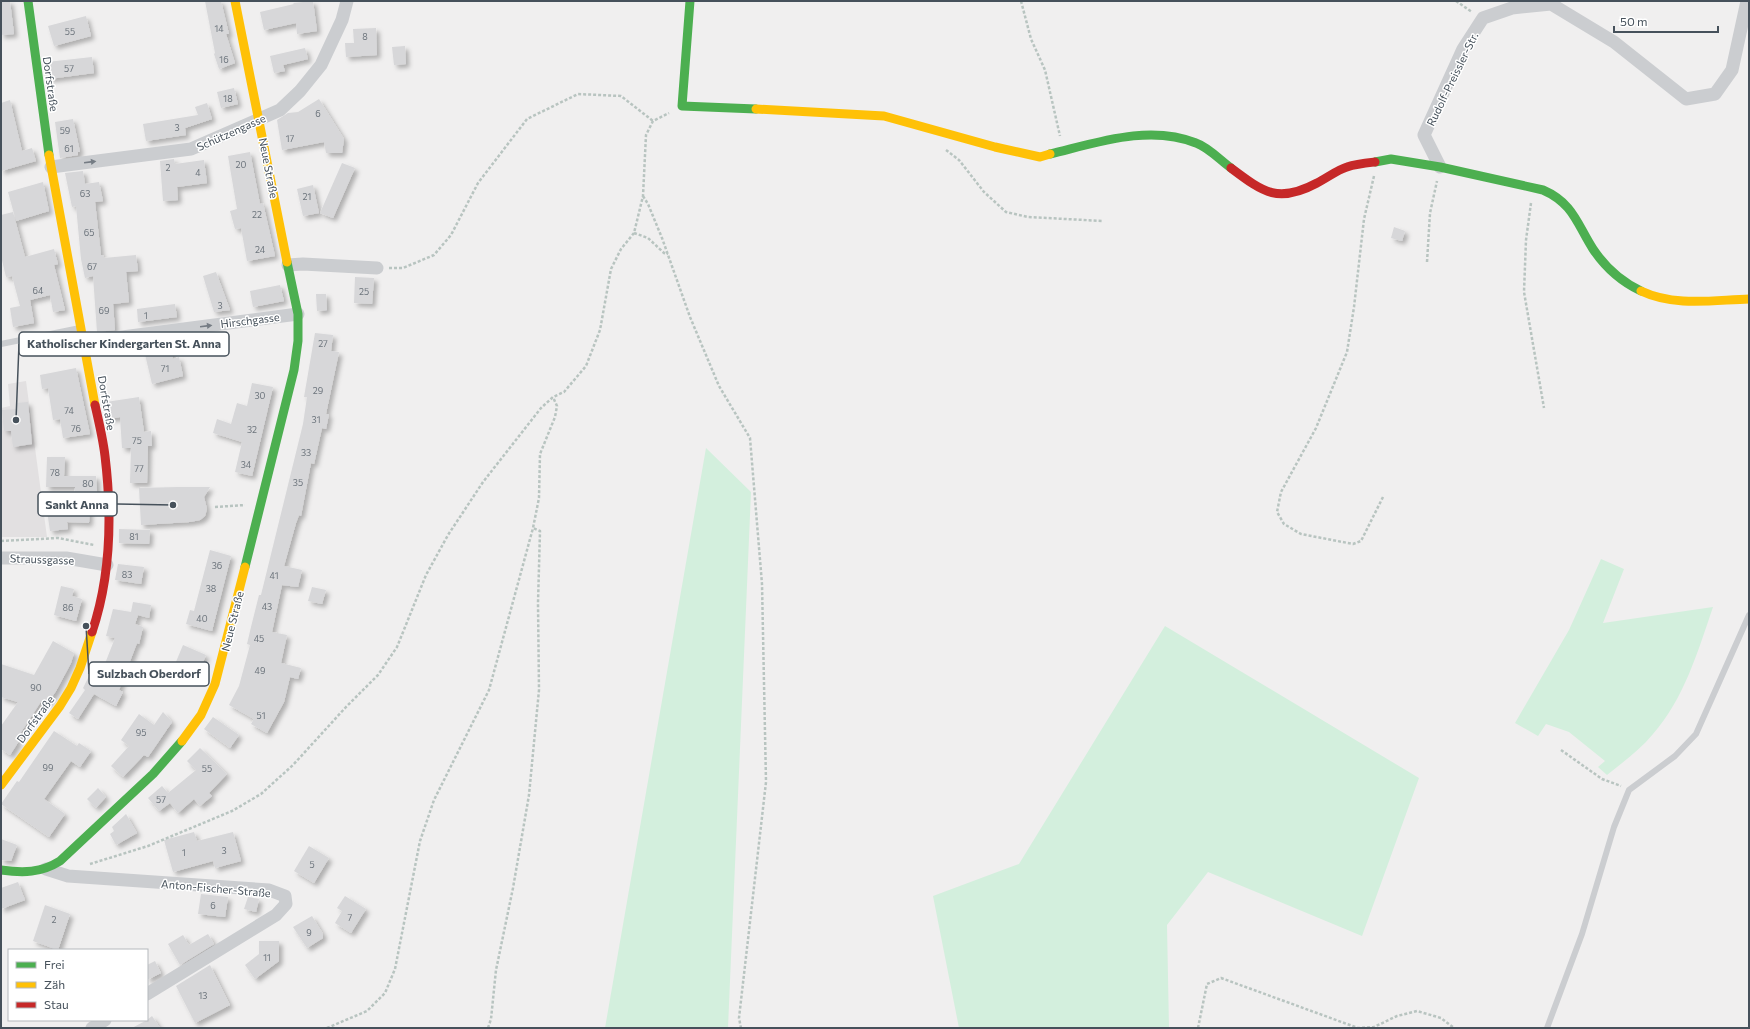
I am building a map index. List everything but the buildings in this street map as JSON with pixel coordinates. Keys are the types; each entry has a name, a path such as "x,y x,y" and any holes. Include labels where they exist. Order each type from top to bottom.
{"street":[{"name":"Dorfstraße","path":"1,785 60,706 71,688 89,643 98,614 107,565 108,548 109,496 105,456 51,166 28,1"},
{"name":"Neue Straße","path":"1,870 22,873 46,869 66,856 184,740 201,715 213,691 221,664 294,370 298,341 298,314 235,1"},
{"name":"Schützengasse","path":"51,166 190,149 280,110 300,92 321,65 342,20 347,1"},
{"path":"690,1 682,106 884,116 987,145 1040,157 1063,153 1118,138 1158,135 1180,138 1196,143 1250,182 1266,191 1283,195 1306,189 1346,167 1391,159 1440,167 1533,188 1556,195 1565,202 1572,211 1594,252 1621,280 1658,298 1680,300 1749,299"},
{"path":"1483,18 1512,8 1551,4 1614,42 1686,99 1715,94 1732,70 1747,1"},
{"name":"Rudolf-Preissler-Str.","path":"1440,167 1424,135 1463,49 1483,18"},
{"path":"288,265 303,264 377,268"},
{"name":"Hirschgasse","path":"84,342 298,314"},
{"name":"Straussgasse","path":"1,558 66,558 107,565"},
{"name":"Anton-Fischer-Straße","path":"46,869 68,876 269,890 285,896 286,904 276,915 148,993"},
{"path":"92,1028 103,1021"}],"lane":[{"path":"1,344 81,327"},
{"path":"1547,1028 1582,934 1614,827 1629,790 1675,756 1696,734 1749,615"}],"path":[{"path":"1021,1 1030,39 1045,70 1058,124 1063,153"},
{"path":"1456,1 1483,18"},
{"path":"377,268 403,268 434,255 451,235 478,183 527,119 578,94 621,96 653,121"},
{"path":"88,864 148,846 232,811 261,794 293,766 346,707 378,675 397,647 426,575 448,535 483,482 541,408 553,397 564,392 586,366 600,330 611,269 621,249 634,232 643,196 646,135 653,121 682,106"},
{"path":"942,147 959,160 984,192 1006,212 1028,217 1103,221"},
{"path":"1375,162 1376,170 1364,219 1347,352 1316,428 1281,492 1277,512 1284,524 1301,534 1353,544 1361,541 1383,497"},
{"path":"1427,262 1430,213 1440,167"},
{"path":"1533,188 1526,240 1524,292 1544,408"},
{"path":"643,196 648,204 668,254 690,317 719,386 750,438 762,584 766,782 739,1018 741,1028"},
{"path":"634,232 648,238 664,253 668,254"},
{"path":"327,1028 367,1011 384,993 395,969 420,841 434,800 489,690 533,528 539,498 540,454 555,417 557,406 553,397"},
{"path":"215,507 250,505"},
{"path":"488,1028 492,1019 496,970 513,888 529,795 539,690 538,602 540,531 533,528"},
{"path":"1,541 58,538 108,548"},
{"path":"1561,750 1602,778 1629,790"},
{"path":"1198,1028 1207,984 1221,978 1358,1028 1374,1027 1397,1016 1418,1011 1441,1018 1454,1028"}],"shaded area":[{"path":"26,381 47,537 1,537 1,408 10,406 8,384"}],"green space":[{"path":"706,448 751,492 728,1028 605,1028"},
{"path":"1601,559 1624,569 1603,623 1713,607 1689,674 1673,706 1648,740 1607,775 1598,767 1605,761 1569,732 1546,724 1538,736 1515,723 1569,630"},
{"path":"1165,626 1419,778 1362,936 1208,872 1167,925 1169,1028 959,1028 933,896 1019,864"}],"traffic: fast":[{"path":"28,1 49,155"},
{"path":"690,1 682,106 756,109"},
{"path":"1050,154 1123,137 1160,135 1196,143 1231,168"},
{"path":"1375,162 1391,159 1440,167 1543,190 1553,195 1568,208 1593,249 1608,268 1621,279 1641,291"},
{"path":"245,567 294,370 298,341 298,314 287,262"},
{"path":"1,870 17,872 39,870 60,861 153,774 182,741"}],"traffic: slow":[{"path":"235,1 287,262"},
{"path":"756,109 884,116 995,147 1040,157 1050,154"},
{"path":"49,155 95,405"},
{"path":"1641,291 1654,296 1681,301 1749,299"},
{"path":"182,741 201,715 215,684 245,567"},
{"path":"1,785 60,706 71,688 80,668 92,632"}],"traffic: jam":[{"path":"1231,168 1262,189 1281,194 1292,193 1303,189 1347,167 1375,162"},
{"path":"92,632 103,589 109,522 109,500 105,456 95,405"}],"place":[{"name":"Katholischer Kindergarten St. Anna","path":"16,420"},
{"name":"Sankt Anna","path":"173,505"},
{"name":"Sulzbach Oberdorf","path":"86,626"}]}
